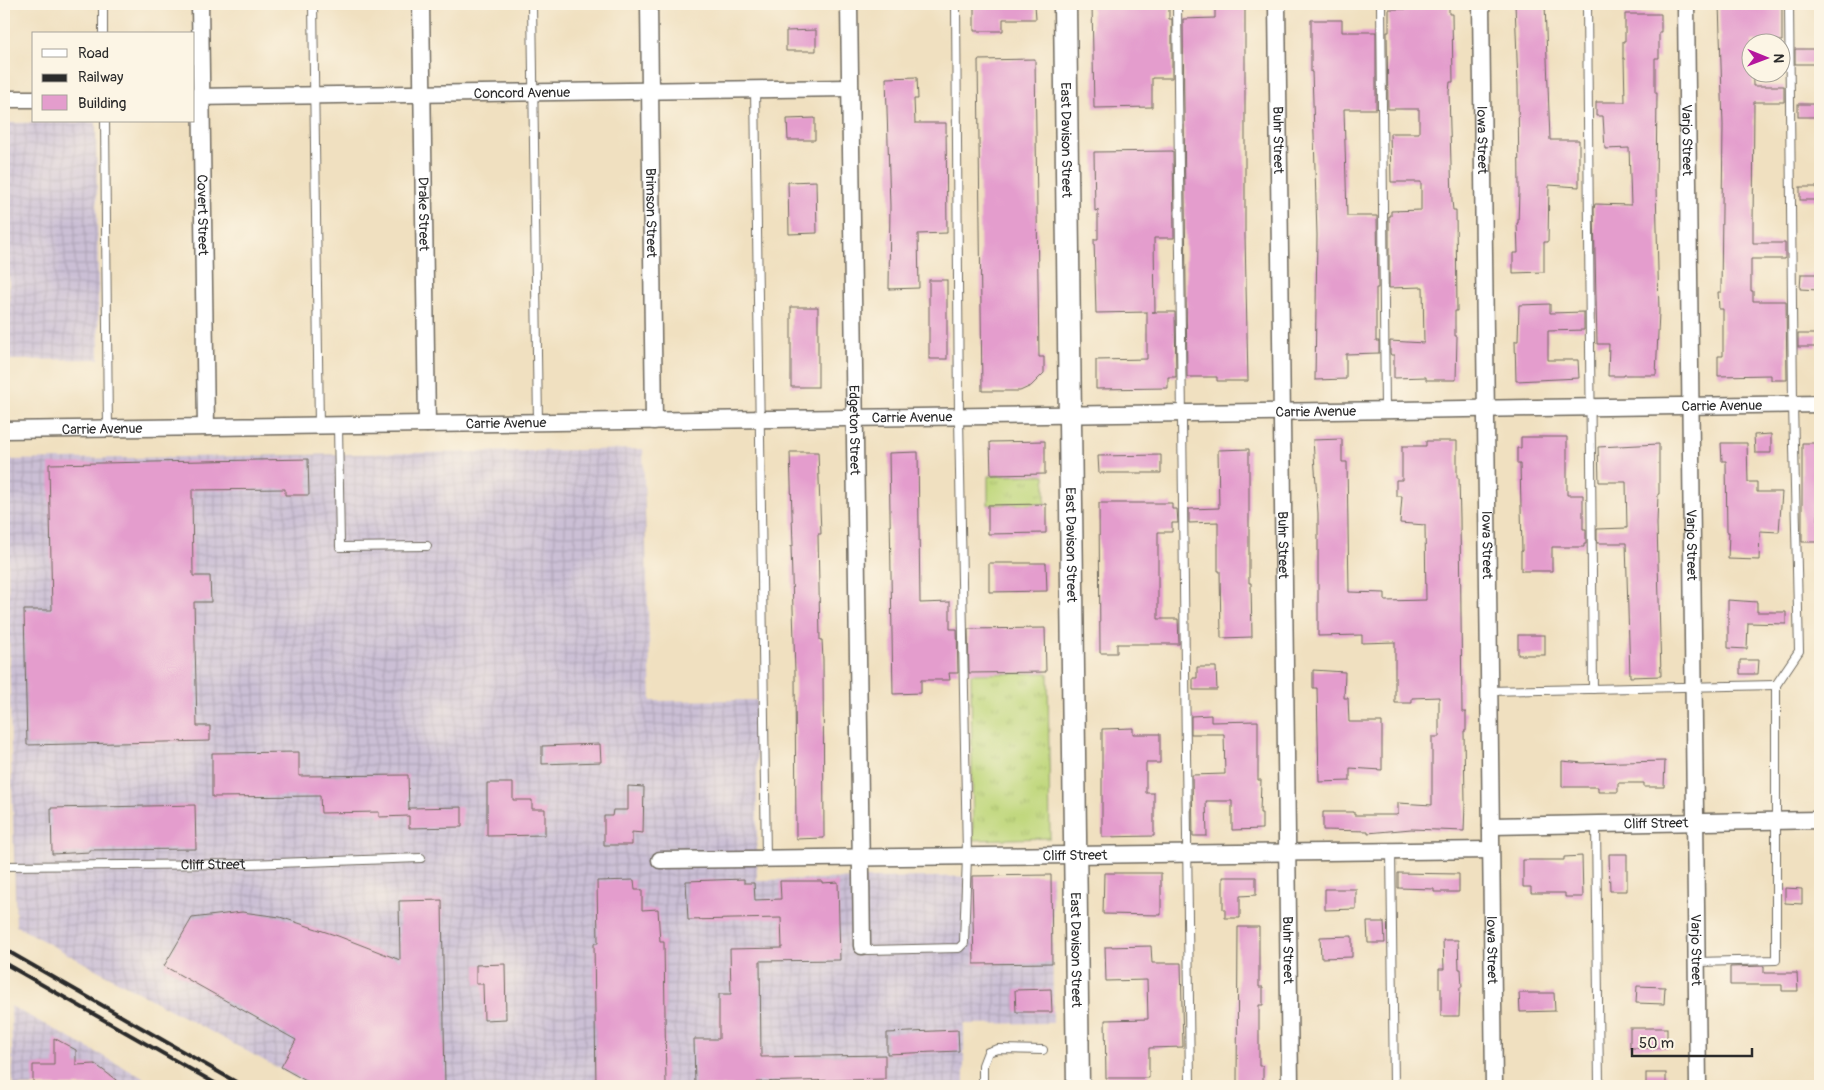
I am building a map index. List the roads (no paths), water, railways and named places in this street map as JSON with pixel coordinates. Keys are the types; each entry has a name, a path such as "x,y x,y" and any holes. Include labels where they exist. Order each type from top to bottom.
{"main road":[{"name":"East Davison Street","path":"1065,4 1078,1086"}],"street":[{"name":"Covert Street","path":"200,4 198,97 206,427"},
{"name":"Drake Street","path":"421,4 427,424"},
{"name":"Brimson Street","path":"649,4 654,421"},
{"name":"Edgeton Street","path":"849,4 862,946"},
{"name":"Buhr Street","path":"1277,4 1290,1086"},
{"name":"Iowa Street","path":"1481,4 1494,1086"},
{"name":"Varjo Street","path":"1686,4 1698,1086"},
{"name":"Concord Avenue","path":"198,97 850,88"},
{"path":"4,100 32,99"},
{"name":"Carrie Avenue","path":"4,430 1820,404"},
{"name":"Cliff Street","path":"1491,826 1820,820"},
{"name":"Cliff Street","path":"660,860 1491,850"}],"lane":[{"path":"103,4 104,32"},
{"path":"313,4 319,426"},
{"path":"532,4 538,423"},
{"path":"862,946 867,950 959,948 964,943 967,856 959,417 956,4"},
{"path":"1177,4 1190,1086"},
{"path":"1381,4 1385,410"},
{"path":"1587,4 1593,689"},
{"path":"1697,962 1776,960 1776,685 1799,651 1793,405 1789,4"},
{"path":"755,89 758,420 766,859"},
{"path":"105,122 108,429"},
{"path":"338,426 340,547 427,546"},
{"path":"1489,691 1776,685"},
{"path":"1596,824 1599,1086"},
{"path":"1391,851 1394,1086"},
{"name":"Cliff Street","path":"4,866 245,864 421,858"},
{"path":"983,1086 983,1065 988,1052 998,1049 1043,1050"}],"railway":[{"path":"4,949 243,1086"},
{"path":"4,963 220,1086"}]}
